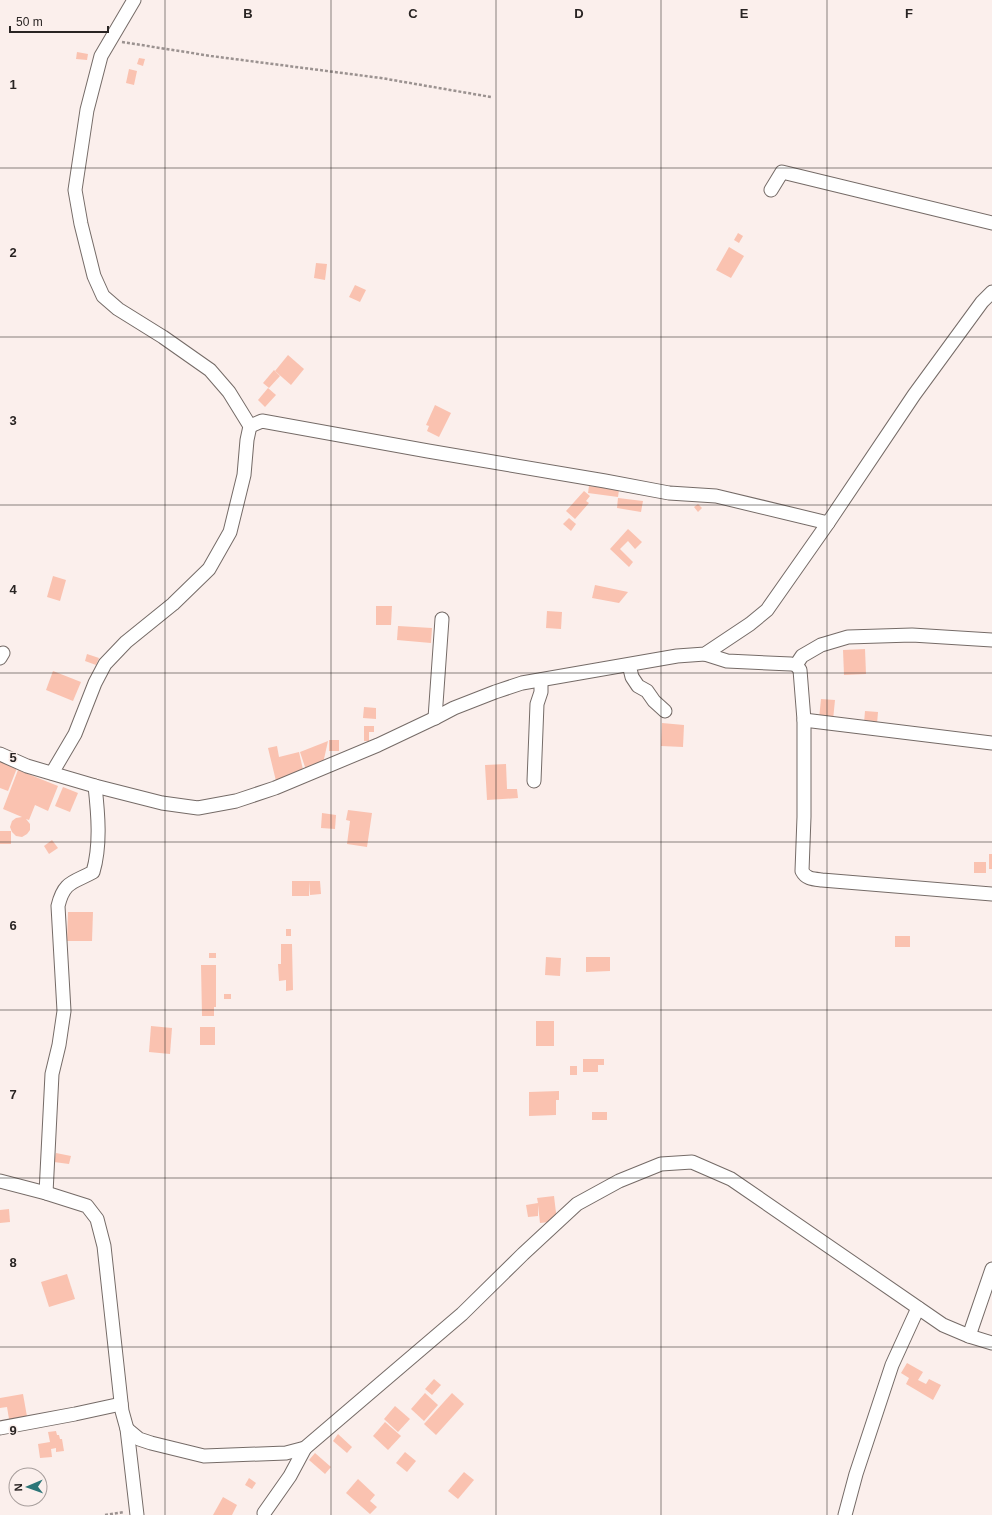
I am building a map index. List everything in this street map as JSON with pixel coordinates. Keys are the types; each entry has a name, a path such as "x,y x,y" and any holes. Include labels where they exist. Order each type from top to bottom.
{"street":[{"path":"52,773 75,734 95,683 105,664 126,642 173,604 209,569 230,532 244,474 247,440 250,426 229,392 210,370 163,337 118,309 103,296 94,276 81,224 75,190 87,110 101,56 134,0"},
{"path":"770,190 782,172 992,223"},
{"path":"705,654 745,628 767,610 828,523 914,395 982,302 992,292"},
{"path":"250,426 262,421 669,493 716,496 828,523"},
{"path":"435,718 442,619"},
{"path":"796,665 802,656 821,645 848,637 912,635 992,640"},
{"path":"0,754 27,766 95,786 162,803 198,808 236,801 275,788 378,745 454,708 522,683 677,656 705,654 727,661 796,665 800,670 802,679 804,720 804,816 802,871 804,875 810,878 822,880 992,894"},
{"path":"629,665 632,677 638,686 647,691 654,701 665,711"},
{"path":"534,781 538,704 541,692 541,680"},
{"path":"804,720 992,743"},
{"path":"46,1193 52,1074 59,1045 64,1011 58,906 60,895 66,886 93,872 96,863 98,810 95,786"},
{"path":"264,1513 290,1476 305,1448 462,1314 522,1254 577,1204 619,1181 661,1164 692,1162 731,1179 943,1325 969,1336 992,1343"},
{"path":"0,1181 46,1193 86,1206 97,1219 104,1246 121,1404 127,1429 137,1512"},
{"path":"969,1336 992,1269"},
{"path":"845,1515 856,1474 892,1365 918,1308"},
{"path":"0,1428 121,1404"},
{"path":"127,1429 139,1439 204,1456 286,1453 305,1448"}],"path":[{"path":"110,40 211,56 381,78 492,97"},
{"path":"105,1515 137,1512"}],"building":[{"path":"77,52 88,54 87,60 76,59"},
{"path":"139,58 145,59 143,66 137,64"},
{"path":"129,69 137,71 134,85 126,83"},
{"path":"738,233 743,236 739,243 734,240"},
{"path":"729,247 744,256 731,278 716,270"},
{"path":"316,263 327,264 325,280 314,278"},
{"path":"355,285 366,290 360,302 349,297"},
{"path":"288,355 304,369 291,385 275,371"},
{"path":"274,370 280,376 269,388 263,383"},
{"path":"268,388 276,395 265,407 258,400"},
{"path":"435,405 451,413 439,437 427,431 429,426 426,425"},
{"path":"589,486 619,490 618,497 588,493"},
{"path":"584,491 590,496 586,501 589,503 575,519 566,511"},
{"path":"618,498 643,501 641,512 617,508"},
{"path":"698,504 702,508 698,512 694,507"},
{"path":"569,518 576,524 571,531 563,524"},
{"path":"628,529 642,542 635,549 628,541 620,549 633,562 629,567 610,549"},
{"path":"53,576 66,580 60,601 47,597"},
{"path":"595,585 628,592 619,603 592,598"},
{"path":"376,606 392,606 391,625 376,625"},
{"path":"547,611 562,612 561,629 546,628"},
{"path":"398,626 432,628 431,643 397,640"},
{"path":"865,649 866,674 844,675 843,650"},
{"path":"87,654 99,658 96,665 85,661"},
{"path":"53,671 81,682 73,701 46,690"},
{"path":"821,699 835,700 833,720 819,719"},
{"path":"364,707 376,708 376,719 363,718"},
{"path":"865,711 878,712 877,724 864,723"},
{"path":"662,723 684,725 683,747 661,746"},
{"path":"364,726 374,726 374,732 369,732 369,741 364,741"},
{"path":"329,740 339,740 339,751 329,751"},
{"path":"328,741 322,768 307,773 300,752"},
{"path":"277,746 279,757 299,752 304,774 276,781 268,748"},
{"path":"0,761 17,768 8,791 0,788"},
{"path":"506,764 507,789 517,789 518,798 487,800 485,765"},
{"path":"18,770 58,786 48,811 35,805 29,820 26,819 30,824 30,830 22,837 16,836 10,827 12,821 16,818 22,817 3,809"},
{"path":"63,787 78,793 70,812 55,806"},
{"path":"348,810 372,813 367,847 347,844 350,821 346,820"},
{"path":"322,813 336,815 335,829 321,828"},
{"path":"0,831 11,831 11,844 0,844"},
{"path":"52,840 58,848 49,854 44,846"},
{"path":"989,854 992,854 992,869 989,869"},
{"path":"974,862 986,862 986,873 974,873"},
{"path":"292,881 309,881 309,896 292,896"},
{"path":"309,881 320,881 321,894 310,895"},
{"path":"68,912 93,912 92,941 67,941"},
{"path":"286,929 291,929 291,936 286,936"},
{"path":"895,936 910,936 910,947 895,947"},
{"path":"281,944 292,944 293,990 286,991 286,980 279,981 278,964 281,964"},
{"path":"209,953 216,953 216,958 209,958"},
{"path":"546,957 561,958 560,976 545,975"},
{"path":"586,957 610,957 610,971 586,972"},
{"path":"201,965 216,965 216,1007 214,1007 214,1016 202,1016"},
{"path":"224,994 231,994 231,999 224,999"},
{"path":"536,1021 554,1021 554,1046 536,1046"},
{"path":"151,1026 172,1028 170,1054 149,1052"},
{"path":"200,1027 215,1027 215,1045 200,1045"},
{"path":"583,1059 604,1059 604,1065 598,1065 598,1072 583,1072"},
{"path":"570,1066 577,1066 577,1075 570,1075"},
{"path":"559,1091 559,1100 556,1100 556,1115 529,1116 529,1092"},
{"path":"592,1112 607,1112 607,1120 592,1120"},
{"path":"56,1153 71,1156 69,1164 54,1162"},
{"path":"554,1196 557,1221 540,1223 538,1205 538,1216 528,1217 526,1205 538,1203 537,1198"},
{"path":"9,1209 10,1222 0,1223 0,1210"},
{"path":"67,1274 75,1299 49,1307 41,1282"},
{"path":"907,1363 923,1372 918,1380 926,1384 929,1379 941,1385 933,1400 906,1384 909,1378 901,1373"},
{"path":"434,1379 441,1385 432,1395 425,1389"},
{"path":"425,1393 438,1405 424,1421 411,1409"},
{"path":"452,1393 464,1404 436,1435 424,1424"},
{"path":"23,1394 28,1422 10,1425 7,1407 0,1408 0,1398"},
{"path":"395,1406 410,1419 398,1432 384,1419"},
{"path":"385,1422 401,1436 388,1450 373,1436"},
{"path":"56,1431 60,1439 62,1439 64,1451 56,1452 56,1448 51,1449 52,1457 40,1458 38,1444 50,1442 48,1432"},
{"path":"338,1434 352,1447 347,1453 333,1441"},
{"path":"405,1452 416,1461 407,1472 396,1463"},
{"path":"315,1453 331,1467 325,1474 309,1460"},
{"path":"464,1472 474,1480 458,1499 448,1491"},
{"path":"249,1478 256,1483 252,1489 245,1485"},
{"path":"358,1479 375,1495 370,1501 377,1507 370,1514 346,1493"},
{"path":"223,1497 237,1505 232,1515 213,1515"}]}
